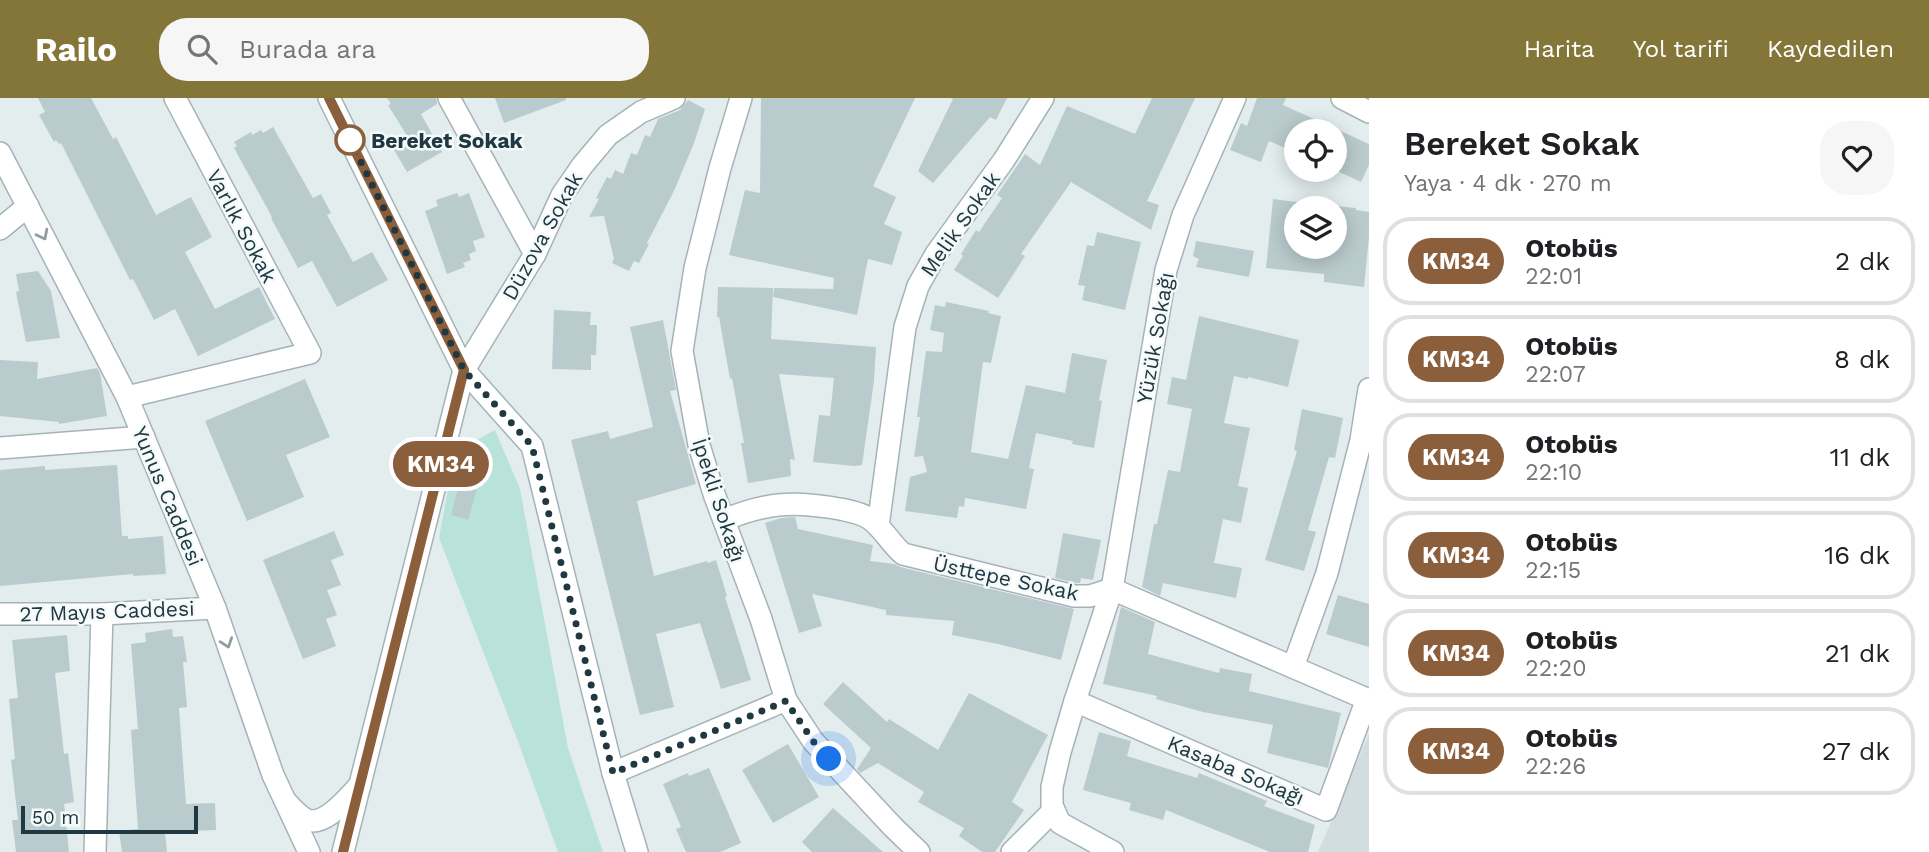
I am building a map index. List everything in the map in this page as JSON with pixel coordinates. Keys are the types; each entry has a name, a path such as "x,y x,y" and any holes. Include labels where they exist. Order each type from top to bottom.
{"street":[{"name":"Varlık Sokak","path":"127,397 310,353 175,98"},
{"path":"329,98 464,370 532,446 613,773 637,852"},
{"path":"449,98 535,254"},
{"name":"İpekli Sokağı","path":"741,98 695,268 682,351 699,445 761,619 786,701 813,741 919,852"},
{"name":"Melik Sokak","path":"878,526 905,327 918,286 936,254 1004,160 1044,98"},
{"name":"Yüzük Sokağı","path":"1054,810 1052,787 1060,752 1112,589 1166,270 1183,215 1235,98"},
{"path":"1342,98 1369,112"},
{"name":"Düzova Sokak","path":"343,852 464,370 535,254 562,195 582,166 608,135 662,100"},
{"name":"Yunus Caddesi","path":"0,153 127,397 215,608 273,775 309,852"},
{"path":"0,229 28,206"},
{"path":"1293,667 1327,573 1361,440 1369,389"},
{"path":"0,447 144,437"},
{"name":"Üsttepe Sokak","path":"724,520 751,509 798,503 845,510 866,516 903,554 1074,596 1090,596 1112,589 1368,699"},
{"name":"27 Mayıs Caddesi","path":"0,614 102,614 215,608"},
{"path":"95,852 102,614"},
{"name":"Kasaba Sokağı","path":"1075,701 1326,810 1368,699"},
{"path":"613,773 786,701"},
{"path":"286,802 306,819 317,821 328,817 360,785"},
{"path":"1012,852 1054,810 1060,823 1113,852"}],"shaded area":[{"path":"1369,734 1369,852 1318,852"}],"green space":[{"path":"495,430 520,489 568,748 603,852 558,852 439,538 455,452"}],"building":[{"path":"38,98 91,98 113,139 116,137 156,215 191,197 212,237 185,252 215,309 259,287 275,319 198,356 175,309 154,320 133,279 130,280 61,143 56,140 54,142 39,115 45,112"},
{"path":"387,98 436,98 437,104 421,114 442,152 407,172 390,143 406,134 388,105 391,104"},
{"path":"495,98 566,98 566,100 504,123"},
{"path":"761,98 915,98 873,186 896,197 884,224 902,232 892,265 868,259 857,315 773,297 774,288 833,289 834,278 729,255 745,190 760,193"},
{"path":"951,98 1007,98 996,120 990,117 933,183 918,171 953,99"},
{"path":"1152,98 1195,98 1147,201 1159,205 1151,230 1071,182 1021,254 1025,256 998,298 954,270 976,230 979,232 1002,198 997,195 1025,154 1040,165 1067,106 1135,134"},
{"path":"1257,98 1286,98 1283,105 1314,119 1284,119 1284,147 1269,141 1261,162 1230,150 1241,123 1247,126"},
{"path":"688,100 705,109 694,143 674,191 647,243 649,244 639,263 634,261 629,271 612,263 614,259 604,216 589,217 607,177 611,179 615,170 623,174 631,153 637,155 645,135 650,137 658,119 680,110"},
{"path":"273,127 313,198 321,194 331,213 327,215 353,262 372,252 388,280 337,307 312,261 298,268 234,148 237,146 234,142 251,132 252,135 261,130 263,133"},
{"path":"1347,134 1369,144 1369,165 1361,182 1347,176"},
{"path":"457,193 459,197 469,193 485,237 473,241 476,251 469,254 471,260 463,263 465,267 447,274 425,211 438,206 436,200"},
{"path":"1273,199 1284,200 1284,259 1347,259 1347,207 1369,212 1364,287 1324,282 1324,274 1266,268"},
{"path":"1097,232 1141,242 1125,310 1082,300 1085,286 1078,285 1087,245 1094,246"},
{"path":"1196,241 1254,251 1249,277 1196,267 1199,259 1193,256"},
{"path":"38,271 51,291 60,338 26,342 16,292 19,291 16,274"},
{"path":"718,287 773,288 771,339 876,347 862,465 813,462 819,415 830,416 834,378 779,374 795,460 790,459 791,476 748,483 732,378 730,379 717,317"},
{"path":"946,302 1001,316 991,363 983,362 971,452 1008,459 1026,385 1065,393 1072,353 1107,360 1094,448 1036,433 1029,468 1034,469 1026,509 965,498 964,507 959,506 957,518 905,511 910,477 927,472 923,456 914,457 920,417 917,417 926,351 942,352 944,333 930,330 935,305 945,307"},
{"path":"554,310 591,312 590,325 597,325 596,355 591,355 591,370 552,369"},
{"path":"1199,316 1299,340 1288,387 1234,376 1224,423 1250,428 1238,486 1248,488 1241,523 1223,519 1214,563 1242,568 1236,598 1163,583 1160,596 1142,587 1168,470 1180,472 1192,409 1167,404 1172,377 1186,380"},
{"path":"663,320 676,390 670,391 696,484 637,501 654,576 716,560 751,680 721,689 700,623 656,634 674,707 640,715 571,440 608,431 610,439 653,427 630,327"},
{"path":"0,360 38,362 37,379 97,368 107,416 59,424 0,416"},
{"path":"305,379 330,437 286,455 304,497 247,521 205,421"},
{"path":"1302,409 1343,418 1335,458 1329,457 1308,530 1316,532 1304,571 1265,560 1297,451 1294,450"},
{"path":"117,465 122,536 128,536 128,539 163,536 166,574 133,574 0,586 0,470"},
{"path":"462,473 480,478 468,520 451,515"},
{"path":"795,517 798,529 873,545 870,561 894,564 1074,609 1061,660 952,635 954,621 886,615 886,610 812,594 822,626 799,633 765,523"},
{"path":"334,531 344,555 331,560 341,585 327,590 337,615 326,619 336,646 303,659 263,560"},
{"path":"1063,533 1101,540 1093,580 1081,578 1080,583 1076,583 1055,578"},
{"path":"1338,595 1369,604 1369,647 1326,634"},
{"path":"1121,607 1155,622 1148,654 1219,673 1220,668 1252,674 1249,691 1341,713 1328,768 1267,753 1273,725 1203,712 1156,699 1157,696 1103,684"},
{"path":"172,629 173,637 183,636 187,662 183,662 187,707 179,708 186,804 215,803 216,830 165,832 167,852 122,852 119,831 138,829 131,730 138,729 131,644 146,642 145,633"},
{"path":"67,635 70,671 55,673 64,754 68,753 74,802 64,804 69,852 16,852 12,820 18,820 11,760 15,759 9,699 18,698 12,640"},
{"path":"843,682 887,722 889,719 938,750 969,693 1048,735 1012,802 1024,810 995,852 982,852 959,836 964,828 918,802 924,792 878,763 860,773 857,769 871,748 823,704"},
{"path":"1099,732 1131,741 1127,756 1197,778 1199,773 1267,801 1264,806 1315,825 1308,852 1270,852 1166,810 1163,820 1129,810 1131,803 1083,790"},
{"path":"788,744 819,797 773,823 742,770"},
{"path":"709,768 741,843 720,852 686,852 676,829 681,827 663,784 688,773 689,776"},
{"path":"833,808 883,852 812,852 802,842"}],"bus line":[{"name":"KM34","path":"329,98 464,370 343,852"}],"place":[{"name":"Bereket Sokak","path":"350,140"}],"route":[{"path":"350,140 464,370 532,446 613,773 786,701 813,741 829,759"}]}
